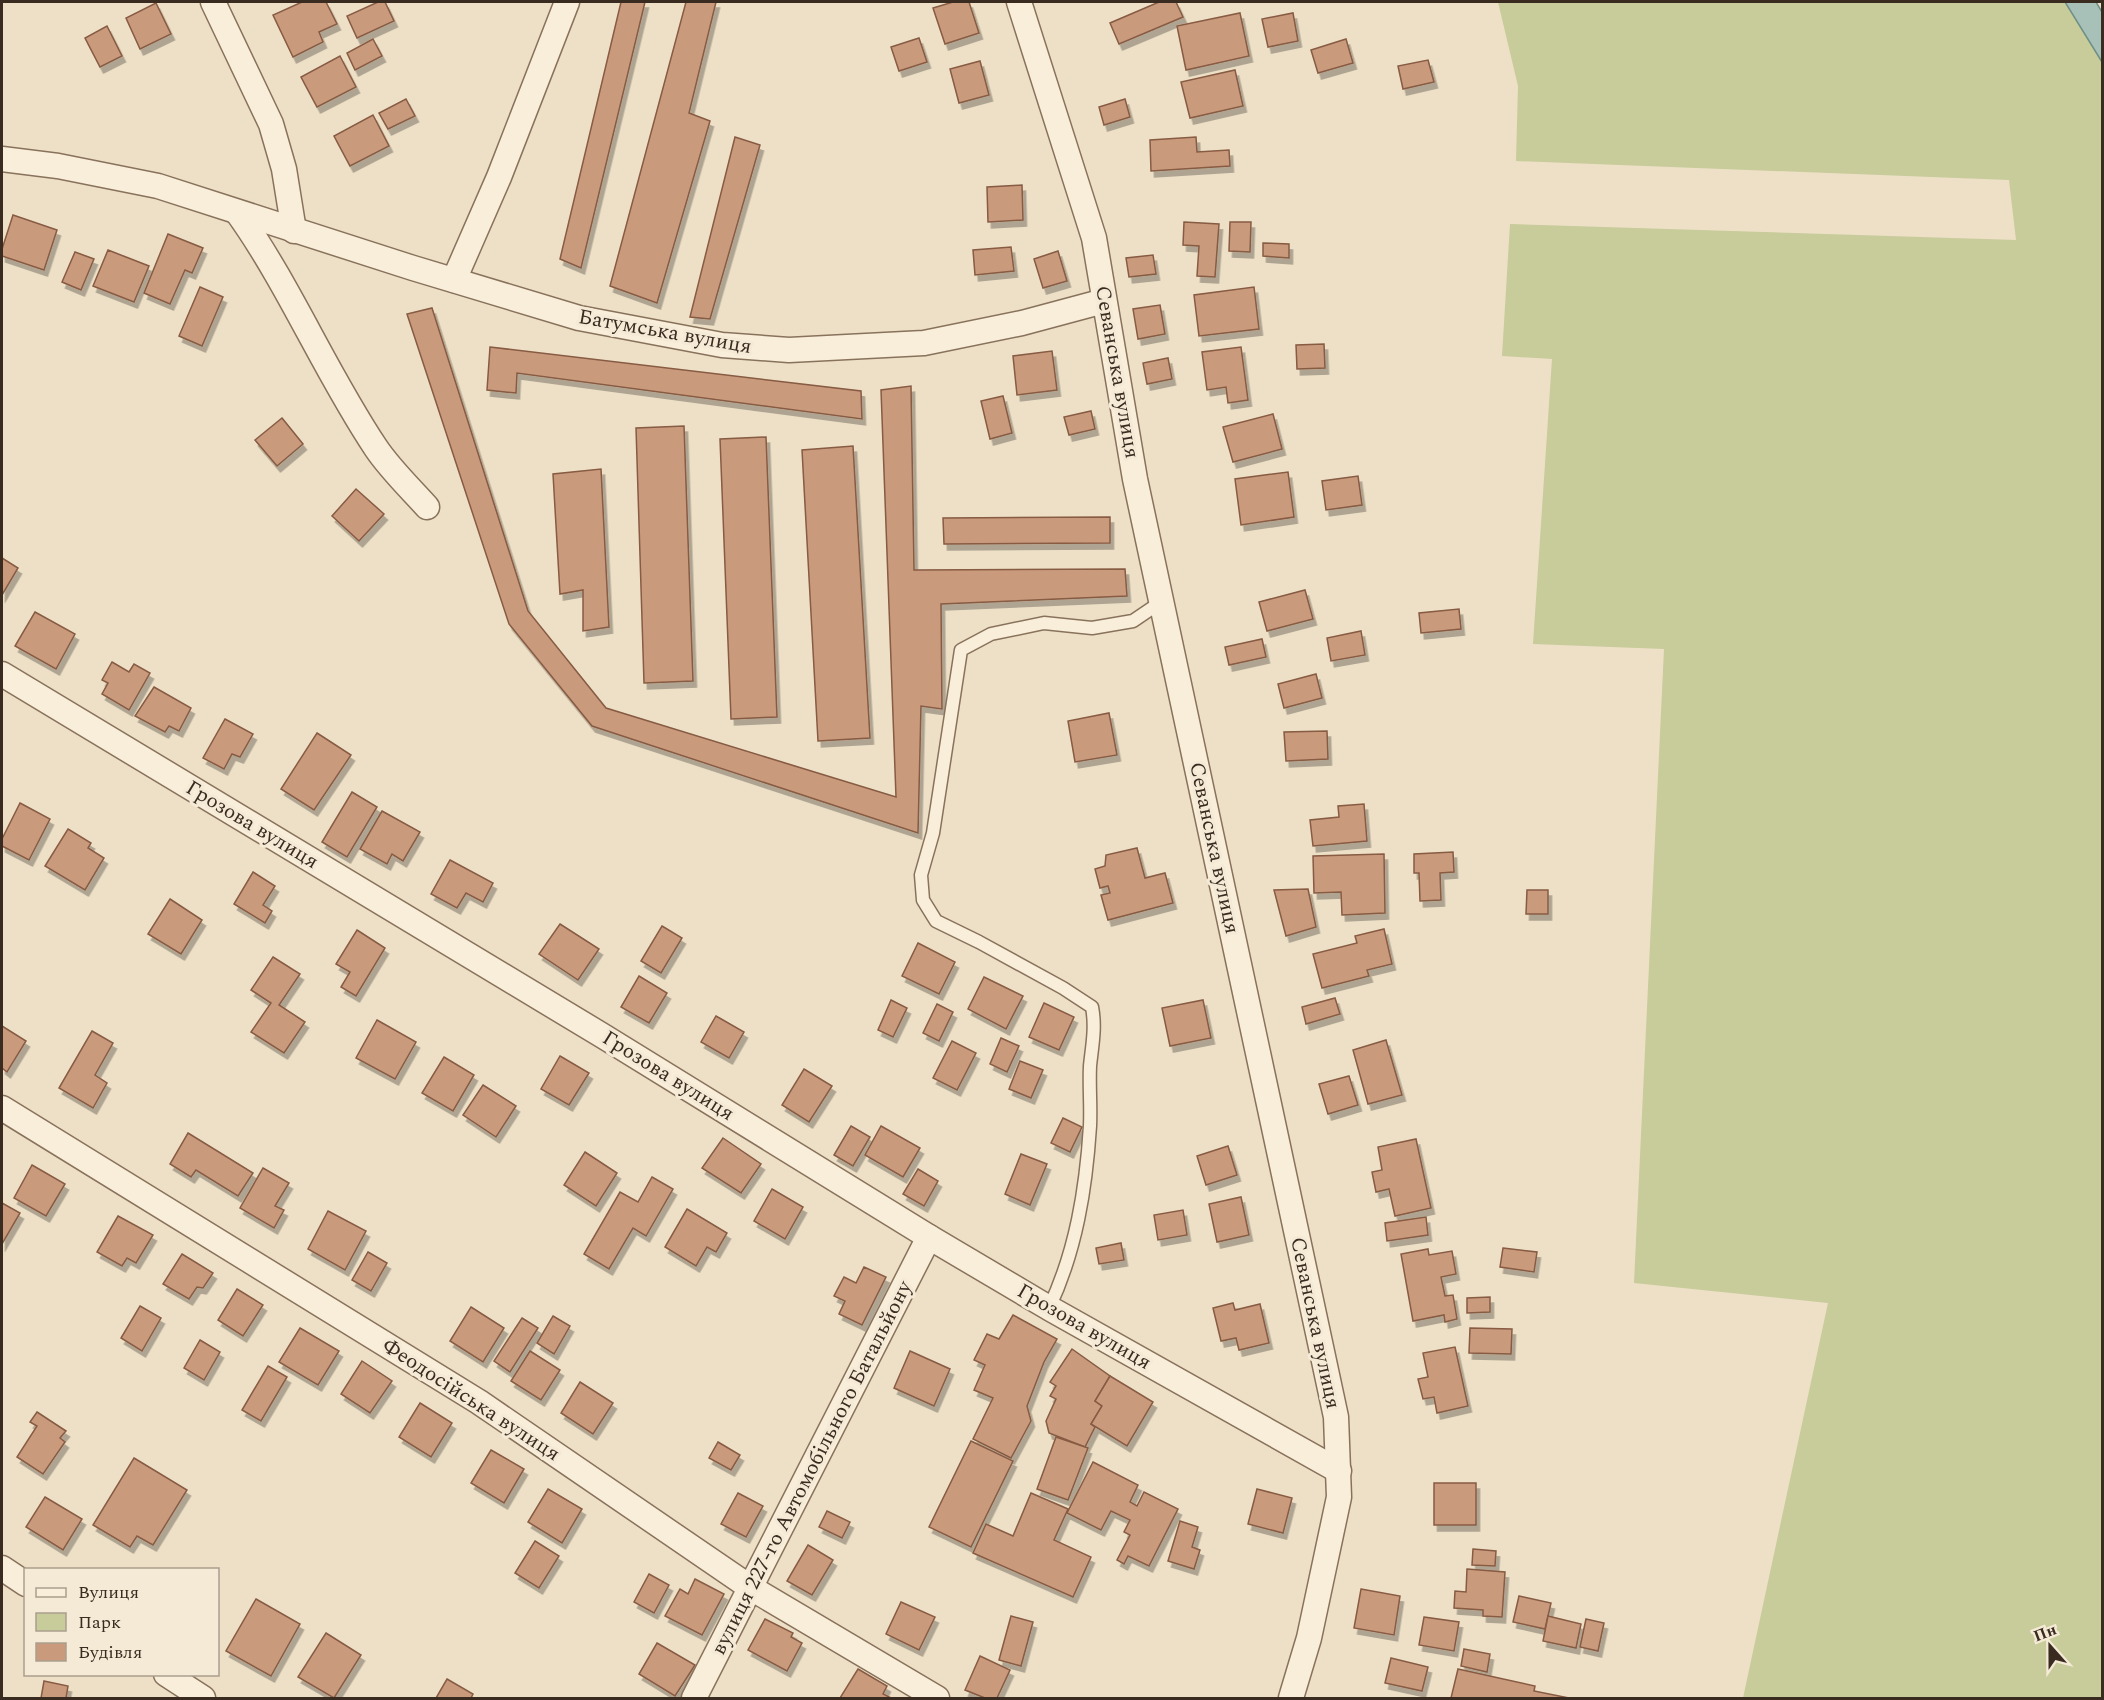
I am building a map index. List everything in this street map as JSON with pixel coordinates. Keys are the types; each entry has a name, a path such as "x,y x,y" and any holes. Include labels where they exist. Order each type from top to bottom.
{"street":[{"path":"213,2 271,124 284,169 294,231"},
{"path":"454,280 499,177 567,2"},
{"name":"Севанська вулиця","path":"1019,2 1094,238 1136,479 1161,602 1336,1417 1339,1497 1309,1638 1291,1698"},
{"name":"Батумська вулиця","path":"2,159 58,166 158,186 294,231 579,318 722,345 789,350 924,343 1022,322 1104,301"},
{"path":"237,212 257,240 303,326 377,449 427,507"},
{"name":"Грозова вулиця","path":"2,674 613,1042 929,1237 1049,1308 1339,1471"},
{"name":"Феодосійська вулиця","path":"2,1108 478,1402 751,1588 937,1698"},
{"name":"вулиця 227-го Автомобільного Батальйону","path":"694,1698 929,1237"},
{"path":"2,1568 24,1583"},
{"path":"169,1676 203,1698"}],"lane":[{"path":"1049,1308 1061,1282 1079,1222 1089,1127 1090,1066 1095,1023 1092,1007 1063,988 936,921 923,900 921,875 933,833 962,650 990,634 1044,623 1092,628 1133,621 1161,602"}],"green space":[{"path":"1498,2 2065,2 2102,62 2102,1698 1743,1698 1828,1303 1634,1283 1664,649 1533,644 1552,359 1502,356 1510,224 2016,240 2009,180 1516,161 1518,86"}],"water":[{"path":"2065,2 2096,2 2102,12 2102,62"}],"building":[{"path":"302,2 326,2 337,24 319,32 323,42 293,57 273,15"},
{"path":"378,2 385,2 394,21 357,38 347,16"},
{"path":"621,2 645,2 581,268 560,259"},
{"path":"686,2 716,2 689,113 710,121 657,303 610,286"},
{"path":"953,2 969,2 979,33 945,44 933,8"},
{"path":"1159,2 1176,2 1183,17 1119,44 1110,23"},
{"path":"156,3 171,34 140,49 126,18"},
{"path":"1240,13 1249,56 1186,70 1177,26"},
{"path":"1293,13 1298,41 1268,47 1262,19"},
{"path":"107,26 122,56 100,67 85,38"},
{"path":"919,38 927,62 899,71 891,47"},
{"path":"373,39 382,56 355,70 347,53"},
{"path":"1346,39 1353,63 1318,73 1311,50"},
{"path":"340,56 356,87 317,107 301,77"},
{"path":"1428,60 1434,82 1403,89 1398,66"},
{"path":"980,61 989,95 959,103 950,69"},
{"path":"1235,70 1243,106 1190,118 1181,82"},
{"path":"406,99 415,116 388,129 379,113"},
{"path":"1125,99 1130,117 1104,125 1099,107"},
{"path":"373,115 389,146 350,166 334,136"},
{"path":"735,137 760,145 710,319 690,317"},
{"path":"1196,137 1197,152 1229,150 1230,166 1151,171 1150,140"},
{"path":"1022,185 1023,220 988,222 987,187"},
{"path":"13,215 57,230 44,270 2,256 2,249"},
{"path":"1184,222 1219,224 1215,277 1197,276 1199,246 1183,245"},
{"path":"1230,222 1251,222 1250,252 1229,251"},
{"path":"168,234 203,248 192,273 185,270 170,304 144,293"},
{"path":"1263,243 1289,244 1289,258 1263,256"},
{"path":"1011,247 1014,271 975,275 973,250"},
{"path":"108,250 149,266 134,302 93,286"},
{"path":"1058,251 1067,281 1043,288 1034,259"},
{"path":"75,252 94,259 81,290 62,282"},
{"path":"1153,255 1156,274 1129,277 1126,258"},
{"path":"200,287 223,297 202,346 179,336"},
{"path":"1254,287 1259,329 1199,336 1194,295"},
{"path":"1160,305 1165,334 1138,339 1133,309"},
{"path":"432,308 528,611 606,708 896,797 881,390 911,386 914,570 1125,569 1127,596 941,604 942,709 921,706 918,833 592,726 509,624 407,314"},
{"path":"1324,344 1325,368 1297,369 1296,345"},
{"path":"490,347 861,391 862,419 517,373 516,393 487,390"},
{"path":"1241,347 1248,400 1228,403 1226,387 1207,390 1202,352"},
{"path":"1052,351 1057,390 1017,395 1013,356"},
{"path":"1168,358 1172,379 1147,384 1143,363"},
{"path":"1003,396 1012,433 990,439 981,401"},
{"path":"1091,411 1095,429 1069,435 1064,417"},
{"path":"1273,414 1282,449 1233,462 1223,427"},
{"path":"282,418 303,444 277,466 255,440"},
{"path":"684,426 693,681 644,683 636,428"},
{"path":"766,437 777,717 731,719 720,439"},
{"path":"853,446 870,738 818,741 802,450"},
{"path":"601,469 609,627 583,631 583,590 560,594 553,474"},
{"path":"1288,472 1294,517 1241,525 1235,479"},
{"path":"1358,476 1362,505 1326,510 1322,481"},
{"path":"356,489 384,514 359,541 332,516"},
{"path":"1110,517 1110,543 944,544 943,518"},
{"path":"2,558 18,568 2,595"},
{"path":"1305,590 1313,619 1267,631 1259,602"},
{"path":"1459,609 1461,629 1421,633 1419,613"},
{"path":"35,612 75,634 56,669 15,646"},
{"path":"1361,631 1365,655 1331,661 1327,638"},
{"path":"1262,639 1266,657 1229,665 1225,647"},
{"path":"112,662 129,672 134,664 150,673 129,710 102,694 108,683 102,680"},
{"path":"1316,674 1322,698 1284,708 1278,684"},
{"path":"154,687 191,708 179,731 169,726 165,732 135,716"},
{"path":"1109,713 1117,755 1075,762 1068,721"},
{"path":"225,719 253,734 240,757 232,754 224,769 203,758"},
{"path":"1327,731 1328,759 1286,761 1284,732"},
{"path":"317,733 351,755 314,810 281,789"},
{"path":"352,792 377,807 347,857 322,842"},
{"path":"20,803 50,819 29,860 2,846 2,839"},
{"path":"1364,804 1367,841 1313,846 1310,820 1339,817 1338,806"},
{"path":"382,811 420,832 403,861 392,854 387,864 360,849"},
{"path":"68,829 91,843 88,848 104,858 85,890 45,866"},
{"path":"1137,848 1145,878 1165,873 1173,903 1108,920 1101,895 1110,893 1108,886 1100,888 1095,869 1105,866 1106,855"},
{"path":"1453,852 1454,872 1440,873 1441,900 1420,901 1419,873 1414,873 1414,854"},
{"path":"1384,854 1385,913 1342,915 1341,892 1314,893 1313,856"},
{"path":"450,860 493,883 483,902 466,893 457,908 431,894"},
{"path":"253,872 275,886 263,905 272,911 265,923 234,904"},
{"path":"1308,889 1316,927 1286,936 1274,890"},
{"path":"1527,890 1548,890 1548,914 1526,914"},
{"path":"170,899 202,920 181,954 148,934"},
{"path":"560,924 599,949 578,980 539,954"},
{"path":"662,926 682,938 661,973 641,961"},
{"path":"1384,929 1392,964 1367,970 1369,976 1322,988 1313,954 1357,943 1355,936"},
{"path":"357,930 385,948 356,996 341,987 350,972 336,964"},
{"path":"918,943 955,962 939,994 902,976"},
{"path":"273,957 300,974 279,1005 305,1022 284,1053 251,1032 271,1003 251,990"},
{"path":"639,976 667,993 649,1023 621,1007"},
{"path":"984,977 1023,996 1006,1029 968,1009"},
{"path":"1335,998 1340,1014 1306,1024 1302,1007"},
{"path":"891,1000 907,1008 893,1037 878,1030"},
{"path":"1203,1000 1211,1038 1170,1046 1162,1008"},
{"path":"1044,1003 1074,1017 1059,1050 1029,1037"},
{"path":"937,1004 953,1012 939,1041 923,1033"},
{"path":"716,1016 744,1032 729,1058 701,1042"},
{"path":"377,1020 416,1042 395,1079 356,1058"},
{"path":"2,1026 26,1041 7,1072 2,1068"},
{"path":"92,1031 113,1043 95,1075 107,1083 93,1108 59,1088"},
{"path":"1001,1038 1019,1046 1007,1072 990,1064"},
{"path":"1386,1040 1402,1095 1368,1104 1353,1050"},
{"path":"952,1041 976,1053 957,1090 933,1078"},
{"path":"560,1056 589,1073 569,1105 541,1089"},
{"path":"444,1057 474,1075 453,1111 422,1093"},
{"path":"1020,1061 1043,1070 1031,1098 1009,1089"},
{"path":"804,1069 832,1086 809,1122 782,1105"},
{"path":"1349,1076 1358,1105 1328,1114 1319,1084"},
{"path":"483,1085 516,1106 496,1137 463,1115"},
{"path":"1063,1118 1082,1127 1070,1152 1051,1143"},
{"path":"851,1126 870,1137 853,1166 834,1155"},
{"path":"881,1126 920,1148 903,1177 865,1155"},
{"path":"188,1133 253,1173 238,1196 196,1170 191,1177 170,1164"},
{"path":"723,1138 761,1164 741,1193 702,1168"},
{"path":"1416,1139 1431,1208 1395,1216 1389,1189 1376,1192 1372,1172 1382,1170 1378,1147"},
{"path":"1228,1146 1237,1175 1206,1185 1197,1156"},
{"path":"585,1152 617,1173 596,1206 564,1185"},
{"path":"1021,1154 1047,1164 1030,1205 1005,1194"},
{"path":"32,1165 65,1184 46,1216 14,1198"},
{"path":"263,1168 289,1183 275,1206 284,1210 274,1228 240,1208"},
{"path":"918,1169 938,1181 924,1206 903,1194"},
{"path":"652,1177 673,1189 646,1236 633,1228 609,1269 584,1254 620,1192 638,1202"},
{"path":"772,1189 803,1207 785,1239 754,1221"},
{"path":"1241,1197 1249,1235 1217,1242 1209,1204"},
{"path":"2,1203 20,1213 2,1244"},
{"path":"687,1209 727,1233 716,1252 707,1247 696,1266 665,1247"},
{"path":"1183,1210 1187,1235 1158,1240 1154,1215"},
{"path":"328,1211 366,1231 345,1270 308,1249"},
{"path":"118,1216 153,1235 136,1263 127,1258 122,1266 97,1252"},
{"path":"1426,1217 1428,1235 1387,1241 1385,1223"},
{"path":"1121,1243 1124,1260 1099,1264 1096,1248"},
{"path":"1503,1248 1537,1252 1534,1272 1500,1267"},
{"path":"1428,1249 1429,1255 1452,1251 1456,1274 1441,1277 1445,1296 1453,1295 1457,1319 1445,1322 1444,1315 1413,1321 1401,1254"},
{"path":"368,1252 387,1263 371,1291 352,1280"},
{"path":"182,1254 213,1273 203,1288 197,1287 189,1299 163,1284"},
{"path":"864,1267 886,1277 862,1325 839,1314 845,1301 834,1296 844,1277 856,1283"},
{"path":"237,1289 263,1305 243,1336 218,1320"},
{"path":"1490,1297 1490,1312 1467,1313 1467,1298"},
{"path":"1233,1303 1235,1310 1260,1304 1269,1343 1239,1350 1236,1338 1221,1341 1213,1308"},
{"path":"140,1306 161,1318 142,1351 121,1338"},
{"path":"471,1307 504,1328 483,1362 450,1341"},
{"path":"1013,1315 1057,1339 1044,1362 1027,1406 1031,1421 1011,1458 973,1439 993,1398 974,1390 985,1365 974,1360 987,1334 999,1339"},
{"path":"553,1316 570,1326 554,1354 537,1343"},
{"path":"522,1318 538,1328 510,1372 494,1361"},
{"path":"300,1328 339,1351 318,1385 279,1362"},
{"path":"1470,1328 1512,1329 1511,1354 1469,1353"},
{"path":"200,1340 220,1352 204,1380 184,1368"},
{"path":"1455,1347 1468,1406 1437,1413 1434,1397 1423,1399 1418,1379 1428,1377 1423,1353"},
{"path":"1072,1349 1110,1376 1095,1401 1102,1406 1091,1424 1095,1427 1085,1447 1049,1433 1046,1421 1056,1399 1050,1396 1056,1386 1050,1382"},
{"path":"530,1351 560,1370 541,1400 511,1381"},
{"path":"910,1351 950,1369 934,1406 894,1388"},
{"path":"362,1361 392,1381 370,1413 341,1394"},
{"path":"268,1366 287,1377 261,1421 242,1410"},
{"path":"1110,1376 1153,1402 1127,1446 1091,1424 1102,1406 1095,1401"},
{"path":"580,1382 613,1403 593,1434 561,1413"},
{"path":"420,1403 452,1423 431,1457 399,1437"},
{"path":"37,1412 66,1431 60,1438 65,1442 43,1474 17,1457 37,1426 30,1422"},
{"path":"1056,1437 1088,1448 1068,1500 1037,1489"},
{"path":"971,1441 1013,1461 971,1547 929,1527"},
{"path":"718,1442 740,1455 731,1470 709,1458"},
{"path":"491,1450 524,1469 504,1503 471,1483"},
{"path":"134,1458 187,1490 153,1545 137,1536 130,1547 93,1525"},
{"path":"1093,1462 1138,1485 1130,1502 1137,1506 1144,1492 1178,1509 1149,1566 1128,1556 1124,1564 1117,1560 1130,1535 1124,1532 1130,1520 1111,1511 1101,1530 1067,1513"},
{"path":"1434,1483 1476,1483 1476,1525 1434,1525"},
{"path":"548,1489 582,1509 562,1543 528,1522"},
{"path":"1257,1489 1292,1498 1283,1533 1248,1524"},
{"path":"738,1493 763,1506 746,1537 721,1524"},
{"path":"1031,1493 1068,1509 1054,1540 1091,1557 1073,1597 973,1553 986,1524 1013,1536"},
{"path":"45,1497 82,1519 63,1550 26,1527"},
{"path":"827,1511 850,1522 842,1538 819,1527"},
{"path":"1180,1521 1198,1527 1192,1547 1200,1550 1194,1569 1168,1561"},
{"path":"535,1541 559,1556 539,1588 515,1573"},
{"path":"808,1545 833,1560 812,1595 787,1581"},
{"path":"1473,1549 1496,1551 1495,1566 1472,1565"},
{"path":"1467,1569 1505,1572 1502,1617 1483,1616 1483,1610 1454,1608 1455,1591 1466,1592"},
{"path":"649,1574 669,1585 654,1613 634,1602"},
{"path":"695,1579 724,1594 702,1635 665,1616 680,1589 688,1594"},
{"path":"1361,1589 1400,1596 1394,1635 1354,1628"},
{"path":"1519,1596 1551,1603 1545,1629 1513,1622"},
{"path":"256,1599 300,1624 271,1676 226,1651"},
{"path":"901,1602 935,1617 919,1650 886,1634"},
{"path":"1011,1616 1033,1622 1021,1666 999,1660"},
{"path":"1548,1616 1581,1624 1576,1648 1543,1641"},
{"path":"1424,1617 1459,1622 1454,1651 1419,1645"},
{"path":"765,1619 793,1633 791,1637 802,1643 787,1671 748,1650"},
{"path":"1586,1619 1604,1623 1598,1651 1580,1647"},
{"path":"326,1633 361,1655 334,1698 298,1677"},
{"path":"657,1643 695,1665 675,1696 639,1674"},
{"path":"1464,1649 1490,1654 1487,1672 1461,1666"},
{"path":"980,1656 1010,1670 997,1698 985,1698 965,1690"},
{"path":"1391,1658 1428,1667 1422,1691 1385,1683"},
{"path":"858,1669 887,1686 883,1694 891,1698 840,1698"},
{"path":"1458,1669 1535,1686 1534,1691 1569,1698 1451,1698"},
{"path":"447,1679 473,1694 471,1698 436,1698"},
{"path":"44,1681 68,1686 66,1698 41,1698"}]}
